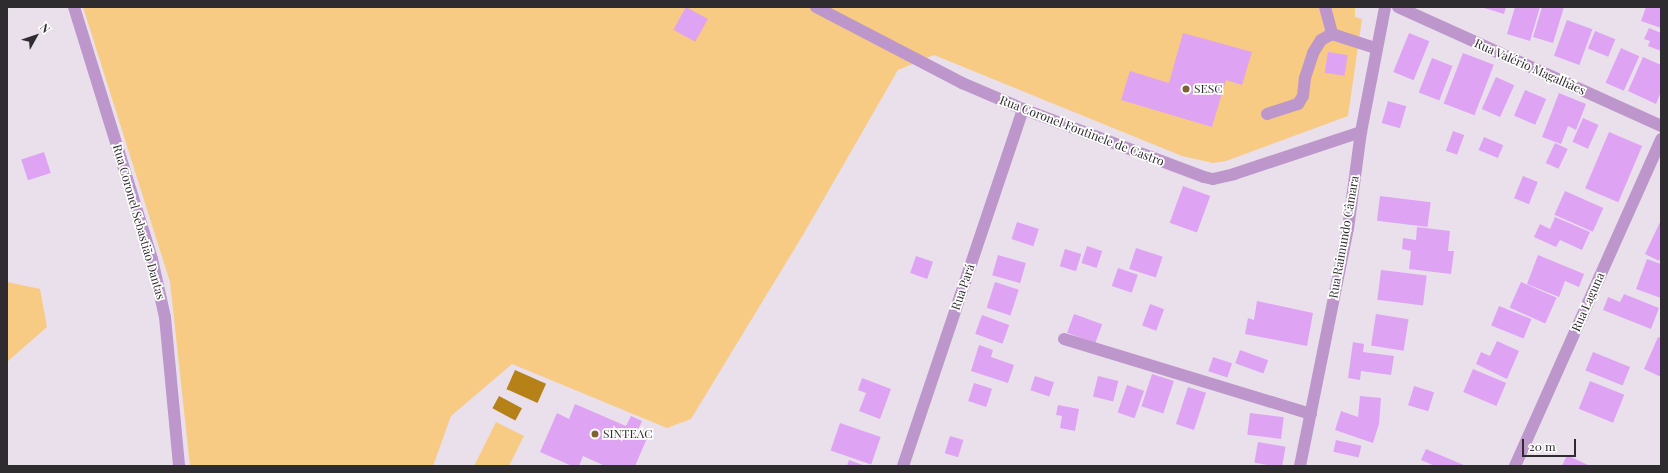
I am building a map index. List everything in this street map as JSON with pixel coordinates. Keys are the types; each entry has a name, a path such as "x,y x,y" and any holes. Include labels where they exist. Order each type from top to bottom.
{"street":[{"name":"Rua Coronel Sebastião Dantas","path":"74,7 152,260 165,316 179,466"},
{"name":"Rua Coronel Fontinele de Castro","path":"816,7 962,83 1023,109 1177,168 1213,179 1234,174 1361,132"},
{"path":"1325,7 1332,34"},
{"name":"Rua Raimundo Câmara","path":"1300,466 1348,229 1361,132 1375,48 1385,7"},
{"name":"Rua Valério Magalhães","path":"1398,7 1661,126"},
{"path":"1267,114 1298,104 1303,96 1305,78 1313,53 1321,40 1332,34 1375,48"},
{"name":"Rua Pará","path":"903,466 1023,109"},
{"name":"Rua Laguna","path":"1515,466 1661,138"},
{"path":"1064,339 1311,414"}],"shaded area":[{"path":"83,7 1355,7 1355,17 1362,19 1348,116 1226,161 1213,163 1182,156 934,55 898,70 803,235 691,419 667,428 512,364 451,416 433,466 190,466 170,282"},
{"path":"7,282 40,289 47,327 7,362"},
{"path":"515,370 546,384 538,403 506,389"},
{"path":"499,396 522,408 515,421 492,408"},
{"path":"496,422 524,436 509,466 474,466"}],"building":[{"path":"686,7 708,19 695,42 673,30"},
{"path":"1481,7 1506,7 1504,14"},
{"path":"1515,7 1540,7 1530,41 1507,34"},
{"path":"1542,7 1564,7 1553,43 1533,37"},
{"path":"1646,7 1661,7 1661,28 1641,21"},
{"path":"1567,20 1592,29 1579,65 1554,56"},
{"path":"1649,28 1661,33 1661,51 1648,46 1650,41 1644,39"},
{"path":"1595,31 1615,39 1608,57 1588,49"},
{"name":"SESC","path":"1183,33 1252,52 1242,85 1226,80 1212,127 1121,100 1130,71 1169,83"},
{"path":"1409,33 1429,41 1414,80 1393,72"},
{"path":"1621,48 1639,56 1624,91 1606,83"},
{"path":"1328,52 1348,55 1344,76 1325,73"},
{"path":"1463,53 1494,65 1474,115 1444,103"},
{"path":"1643,57 1661,65 1661,92 1656,104 1628,91"},
{"path":"1432,58 1453,66 1439,100 1419,93"},
{"path":"1496,77 1514,85 1500,117 1482,109"},
{"path":"1525,90 1546,99 1535,125 1514,116"},
{"path":"1559,93 1586,104 1576,130 1568,126 1561,144 1542,137"},
{"path":"1388,101 1406,106 1400,128 1382,123"},
{"path":"1583,118 1599,125 1588,149 1572,142"},
{"path":"1453,131 1464,135 1457,155 1446,151"},
{"path":"1609,132 1642,146 1618,202 1585,188"},
{"path":"1484,137 1503,145 1498,158 1479,150"},
{"path":"1555,143 1568,149 1558,169 1546,163"},
{"path":"44,152 51,173 28,180 21,159"},
{"path":"1523,176 1538,182 1529,204 1514,198"},
{"path":"1183,186 1210,196 1197,233 1170,223"},
{"path":"1565,191 1603,208 1593,232 1554,215"},
{"path":"1380,196 1431,202 1428,227 1377,221"},
{"path":"1555,217 1590,232 1582,250 1560,240 1556,247 1534,237 1540,224 1550,229"},
{"path":"1661,220 1661,256 1659,261 1645,254"},
{"path":"1017,222 1039,229 1033,246 1011,239"},
{"path":"1417,227 1450,231 1448,251 1454,251 1451,274 1409,269 1411,251 1402,249 1403,238 1416,240"},
{"path":"1087,246 1102,251 1097,268 1081,263"},
{"path":"1136,248 1163,257 1156,278 1129,269"},
{"path":"1065,249 1081,254 1076,271 1060,266"},
{"path":"998,255 1026,263 1020,283 992,275"},
{"path":"1538,255 1584,274 1579,287 1565,281 1559,297 1527,284"},
{"path":"916,256 933,262 927,279 910,273"},
{"path":"1647,259 1661,264 1661,298 1636,289"},
{"path":"1118,268 1138,275 1132,293 1112,286"},
{"path":"1381,270 1427,276 1423,305 1377,300"},
{"path":"995,282 1019,290 1010,315 987,308"},
{"path":"1521,282 1557,298 1545,323 1510,308"},
{"path":"1624,294 1659,308 1651,329 1603,310 1608,297 1620,302"},
{"path":"1257,301 1313,313 1307,346 1245,334 1248,318 1254,320"},
{"path":"1150,304 1164,309 1156,331 1142,326"},
{"path":"1499,306 1531,319 1524,339 1491,325"},
{"path":"1074,314 1102,324 1095,343 1067,333"},
{"path":"1376,314 1409,319 1404,351 1371,346"},
{"path":"982,315 1009,325 1002,344 975,334"},
{"path":"1658,337 1661,338 1661,377 1644,369"},
{"path":"1497,341 1519,351 1507,379 1476,364 1481,352 1490,356"},
{"path":"1353,342 1364,344 1363,352 1394,356 1391,375 1361,371 1360,380 1348,378"},
{"path":"979,345 993,350 991,357 1014,365 1008,383 971,371"},
{"path":"1240,350 1268,360 1263,373 1235,363"},
{"path":"1593,352 1630,367 1623,386 1586,371"},
{"path":"1213,357 1232,363 1227,377 1208,371"},
{"path":"1473,369 1506,383 1496,406 1463,392"},
{"path":"1152,374 1174,381 1163,413 1141,406"},
{"path":"1035,376 1054,382 1049,396 1030,390"},
{"path":"1098,376 1118,381 1113,401 1093,396"},
{"path":"862,378 891,389 880,419 859,411 866,393 858,390"},
{"path":"1590,381 1624,395 1613,423 1579,409"},
{"path":"974,383 992,389 986,407 968,401"},
{"path":"1127,385 1144,391 1135,418 1118,412"},
{"path":"1414,386 1434,392 1428,411 1408,405"},
{"path":"1188,387 1206,393 1194,430 1176,424"},
{"path":"1360,396 1381,398 1379,424 1373,443 1335,430 1341,411 1358,417"},
{"name":"SINTEAC","path":"575,404 626,426 631,416 642,421 637,432 648,436 635,466 605,466 583,456 579,466 572,466 540,452 557,413 569,419"},
{"path":"1058,405 1079,409 1075,431 1060,428 1062,416 1056,415"},
{"path":"1250,413 1284,417 1281,439 1247,435"},
{"path":"840,423 881,437 871,464 831,450"},
{"path":"950,436 963,440 958,457 945,453"},
{"path":"1336,440 1361,446 1359,458 1333,452"},
{"path":"1258,442 1286,447 1282,466 1254,463"},
{"path":"1426,449 1466,466 1435,466 1421,460"},
{"path":"1567,455 1590,466 1562,466"},
{"path":"849,460 865,466 847,466"}],"place":[{"name":"SESC","path":"1186,89"},
{"name":"SINTEAC","path":"595,434"}]}
